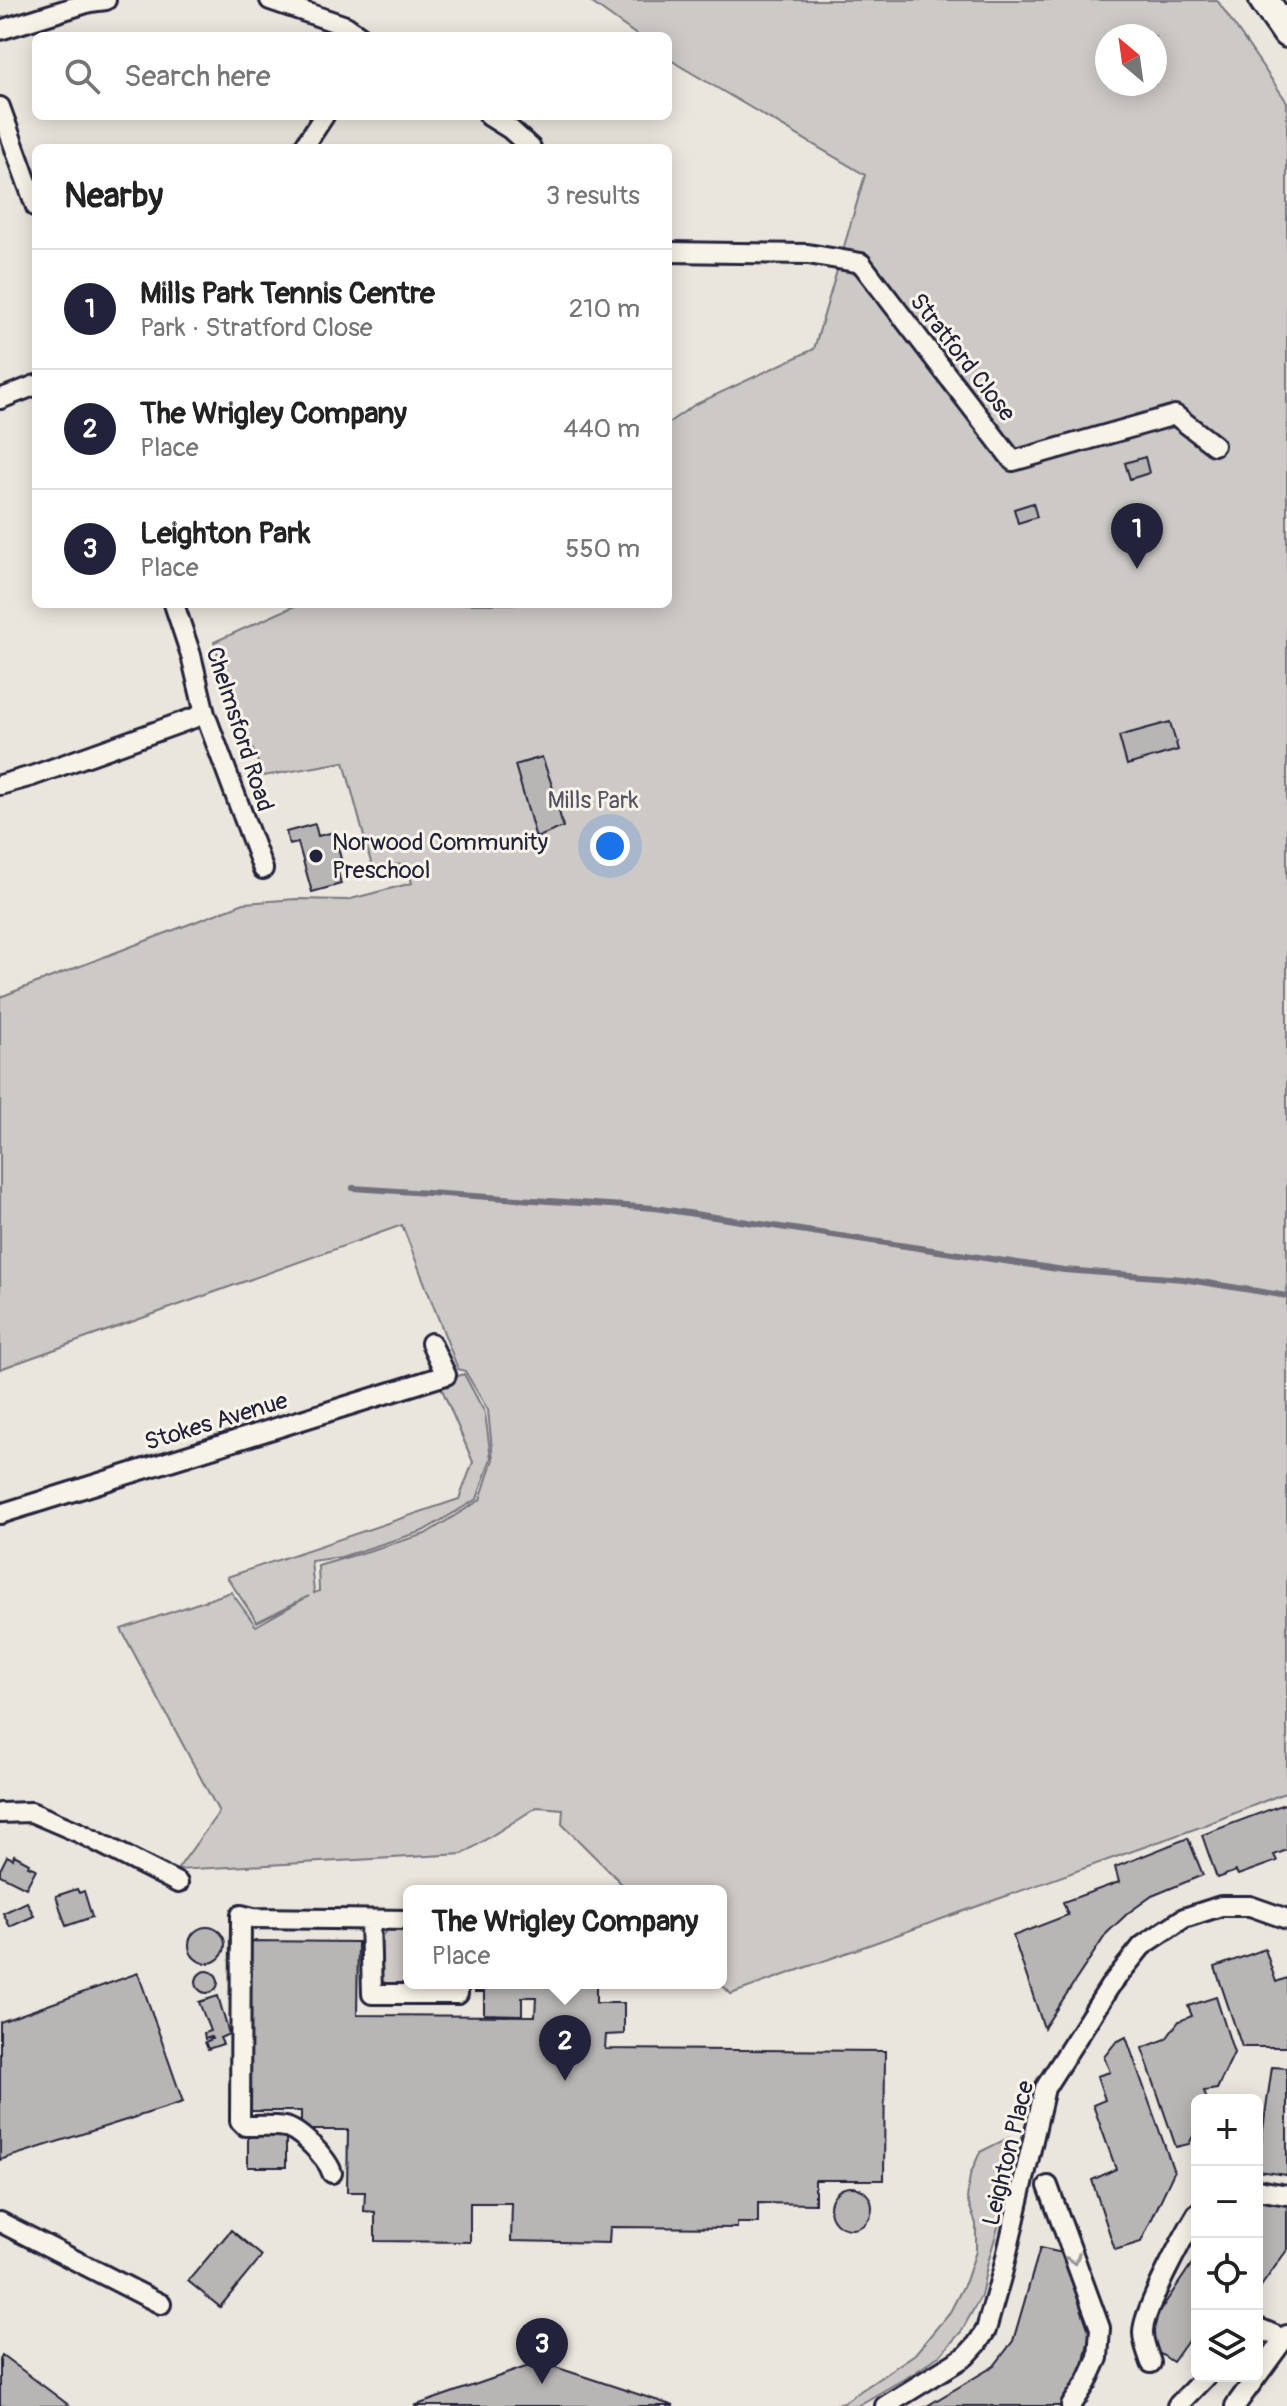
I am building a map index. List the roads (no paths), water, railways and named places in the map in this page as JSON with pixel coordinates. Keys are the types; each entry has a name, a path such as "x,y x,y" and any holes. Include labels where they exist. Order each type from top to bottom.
{"highway":[{"path":"1264,0 1287,33"}],"street":[{"path":"0,30 90,2 106,0"},
{"path":"270,0 346,26 354,32"},
{"path":"0,107 32,196"},
{"path":"306,144 321,120"},
{"path":"495,120 527,144"},
{"name":"Stratford Close","path":"672,252 808,254 861,263 1013,461 1175,415 1214,445"},
{"path":"0,399 32,387"},
{"name":"Chelmsford Road","path":"175,608 191,655 205,714 263,869"},
{"path":"0,785 205,714"},
{"name":"Stokes Avenue","path":"0,1514 450,1382 431,1343"},
{"path":"0,1813 31,1812 80,1833 178,1883"},
{"name":"Leighton Place","path":"885,2406 966,2356 986,2330 1045,2088 1110,1986 1142,1946 1184,1918 1221,1906 1250,1906 1287,1919"},
{"path":"332,2173 317,2151 294,2131 286,2127 245,2126 240,2121 241,1915 253,1918 403,1920"},
{"path":"370,1920 372,1994 458,1994 458,1989"},
{"path":"1048,2186 1100,2328 1098,2358 1071,2406"},
{"path":"1263,2191 1287,2195"},
{"path":"0,2222 161,2304"},
{"path":"1151,2363 1142,2332 1151,2305 1191,2224"},
{"path":"1235,2406 1286,2337 1263,2330"},
{"path":"1177,2406 1200,2382"}],"waterway":[{"path":"353,1188 655,1208 1064,1270 1183,1279 1287,1296"}],"place":[{"name":"Mills Park Tennis Centre","path":"1137,569"},
{"name":"Norwood Community Preschool","path":"316,856"},
{"name":"The Wrigley Company","path":"565,2081"},
{"name":"Leighton Park","path":"542,2384"}],"park label":[{"name":"Mills Park","path":"593,800"}]}
